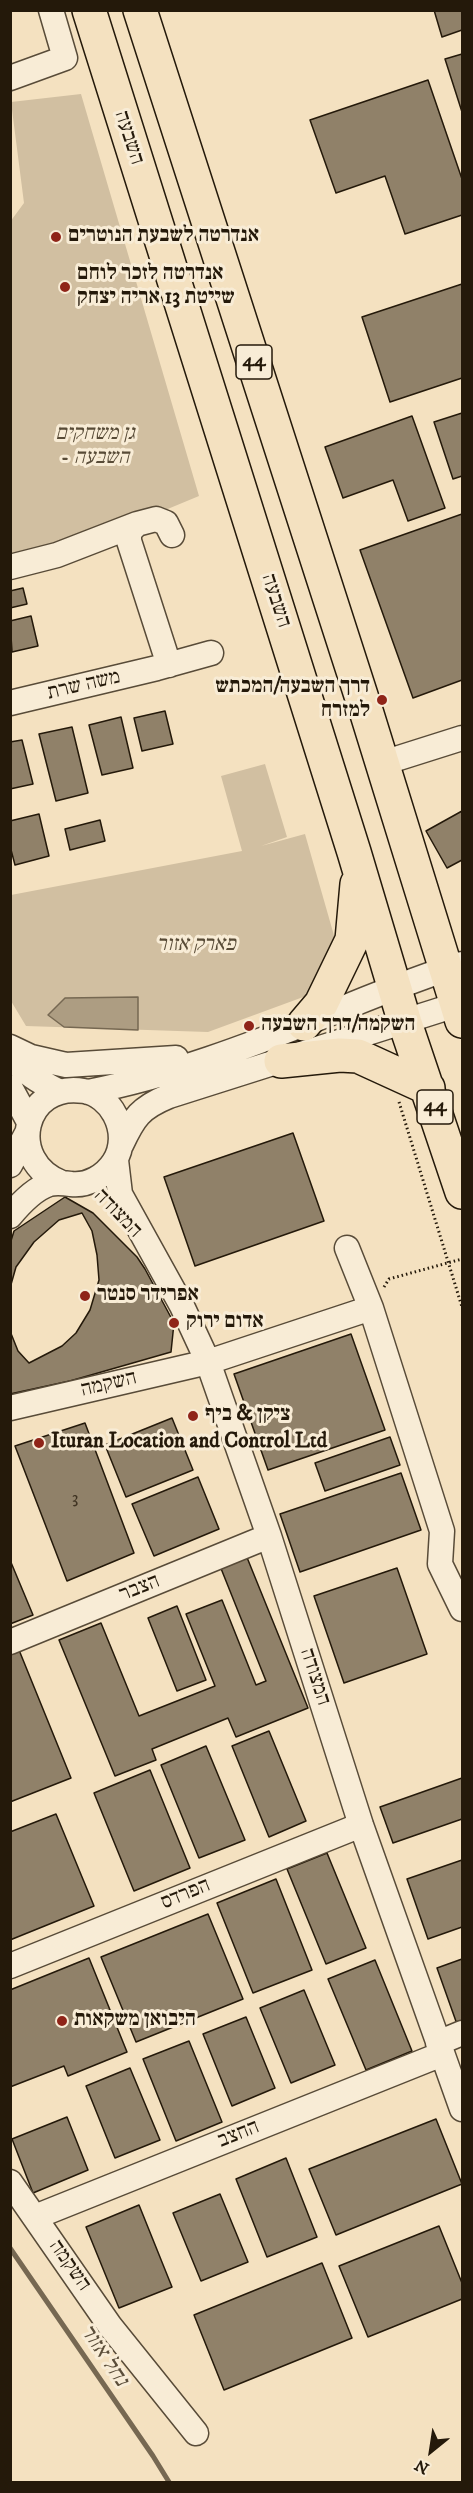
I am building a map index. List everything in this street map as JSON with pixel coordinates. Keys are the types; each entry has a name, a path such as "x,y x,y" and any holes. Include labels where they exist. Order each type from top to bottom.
{"highway":[{"name":"השבעה","path":"89,10 354,852 405,1023 462,1191"},
{"name":"44","path":"140,10 383,764 428,913 439,927 457,959"},
{"path":"304,1024 321,1004 352,940 357,885 354,852"},
{"path":"457,959 461,1010"},
{"path":"281,1061 340,1055 358,1056 428,1088"}],"street":[{"path":"10,78 65,58 51,10"},
{"path":"10,567 57,555 156,519 166,523 172,535"},
{"path":"137,524 129,532 129,541 163,667"},
{"name":"משה שרת","path":"10,703 163,667 211,653"},
{"path":"383,764 462,742"},
{"path":"88,1092 127,1084 226,1053 395,987 457,959"},
{"path":"10,1216 40,1188 49,1184 96,1179 105,1173 136,1115 150,1104 169,1096 405,1023 461,1010"},
{"path":"10,1047 47,1063 66,1065 150,1061 226,1053"},
{"path":"10,1054 36,1081 60,1092"},
{"path":"10,1087 28,1127 28,1150 36,1165 48,1176 70,1183"},
{"path":"10,1165 41,1103 60,1092 75,1090 88,1092 102,1099 113,1110 120,1125 118,1152"},
{"name":"המצודה","path":"118,1152 120,1194 182,1306 208,1362 269,1536 361,1825 462,2109"},
{"name":"המצודה","path":"70,1183 93,1187 103,1193 152,1251"},
{"path":"347,1248 371,1308 442,1531 440,1564 462,1609"},
{"name":"השקמה","path":"10,1408 208,1362 371,1308"},
{"name":"הצבר","path":"10,1642 269,1536"},
{"name":"הפרדס","path":"10,1966 361,1825"},
{"name":"החצב","path":"35,2217 440,2048 462,2033"},
{"name":"השקמה","path":"10,2182 110,2326 196,2433"}],"path":[{"path":"399,1100 462,1307"},
{"path":"389,1279 462,1259"}],"green space":[{"name":"גן משחקים - השבעה","path":"81,94 199,496 57,555 11,568 10,222 24,203 11,102"},
{"name":"פארק אזור","path":"265,764 287,837 261,846 305,834 337,946 306,996 208,1032 26,1026 11,1001 11,895 242,851 221,776"}],"shaded area":[{"path":"138,997 138,1030 64,1027 48,1015 65,998"}],"building":[{"path":"434,10 462,10 462,30 442,37"},
{"path":"462,54 462,112 445,59"},
{"path":"428,80 462,179 462,215 405,234 385,176 336,193 310,120"},
{"path":"462,284 462,378 390,402 362,317"},
{"path":"462,413 462,476 453,479 434,422"},
{"path":"412,416 445,508 408,521 393,480 343,498 325,447"},
{"path":"462,514 462,680 413,698 360,550"},
{"path":"23,588 27,604 10,608 10,591"},
{"path":"31,616 38,646 12,652 10,621"},
{"path":"165,711 173,744 142,751 134,718"},
{"path":"121,717 133,768 102,775 89,725"},
{"path":"72,727 88,793 56,801 39,734"},
{"path":"22,740 33,784 10,789 10,742"},
{"path":"462,811 462,860 447,868 426,831"},
{"path":"39,814 49,856 15,865 10,846 10,821"},
{"path":"100,820 105,841 70,850 65,829"},
{"path":"293,1133 324,1221 195,1266 164,1177"},
{"name":"אפרידר סנטר","path":"65,1197 93,1213 137,1257 174,1323 171,1352 70,1381 10,1394 10,1244 14,1231"},
{"path":"82,1213 92,1231 97,1255 99,1280 90,1310 76,1333 62,1346 29,1363 18,1351 10,1331 10,1288 16,1267 34,1242 59,1220"},
{"path":"351,1334 385,1430 268,1470 234,1374"},
{"path":"172,1418 193,1470 126,1497 105,1445"},
{"path":"85,1423 134,1553 67,1581 15,1446"},
{"path":"390,1437 400,1465 325,1491 315,1463"},
{"path":"401,1473 421,1530 300,1572 280,1514"},
{"path":"198,1477 219,1529 154,1556 132,1504"},
{"path":"246,1555 308,1708 236,1737 228,1718 152,1749 156,1760 115,1776 59,1640 101,1623 139,1716 215,1686 186,1614 222,1600 256,1685 266,1681 220,1566"},
{"path":"10,1560 33,1615 10,1624"},
{"path":"397,1568 427,1654 344,1683 314,1596"},
{"path":"177,1606 206,1680 177,1691 148,1618"},
{"path":"19,1650 71,1778 10,1802 10,1654"},
{"path":"269,1731 306,1821 269,1837 232,1746"},
{"path":"206,1746 245,1840 199,1858 161,1765"},
{"path":"150,1770 190,1868 134,1891 94,1793"},
{"path":"462,1778 462,1819 393,1843 380,1807"},
{"path":"56,1814 94,1906 10,1940 10,1832"},
{"path":"327,1853 366,1948 326,1964 287,1869"},
{"path":"462,1860 462,1927 428,1939 407,1879"},
{"path":"276,1879 312,1970 253,1993 217,1903"},
{"path":"208,1914 243,1999 136,2042 101,1957"},
{"name":"היבואן משקאות","path":"89,1958 127,2052 68,2076 64,2066 10,2087 10,1990"},
{"path":"462,1959 462,2025 458,2027 437,1968"},
{"path":"375,1960 412,2051 366,2070 328,1979"},
{"path":"304,1990 335,2065 291,2083 260,2008"},
{"path":"246,2017 275,2088 232,2106 203,2034"},
{"path":"189,2041 222,2122 176,2141 143,2059"},
{"path":"130,2068 160,2140 115,2158 86,2086"},
{"path":"67,2117 88,2170 33,2193 12,2139"},
{"path":"436,2119 462,2184 336,2235 309,2169"},
{"path":"286,2158 317,2237 267,2257 236,2179"},
{"path":"220,2194 248,2262 201,2281 173,2213"},
{"path":"139,2205 172,2287 119,2308 86,2227"},
{"path":"439,2226 462,2283 462,2299 368,2337 339,2266"},
{"path":"322,2263 352,2338 224,2390 194,2315"}],"waterway":[{"name":"נחל אזור","path":"10,2248 169,2482"}],"place":[{"name":"אנדרטה לשבעת הנוטרים","path":"56,237"},
{"name":"אנדרטה לזכר לוחם שייטת 13 אריה יצחק","path":"65,287"},
{"name":"דרך השבעה/המכתש למזרח","path":"382,700"},
{"name":"השקמה/דרך השבעה","path":"249,1026"},
{"name":"אפרידר סנטר","path":"85,1296"},
{"name":"אדום ירוק","path":"174,1323"},
{"name":"ציקן & ביף","path":"193,1416"},
{"name":"Ituran Location and Control Ltd","path":"39,1443"},
{"name":"היבואן משקאות","path":"62,2021"}]}
